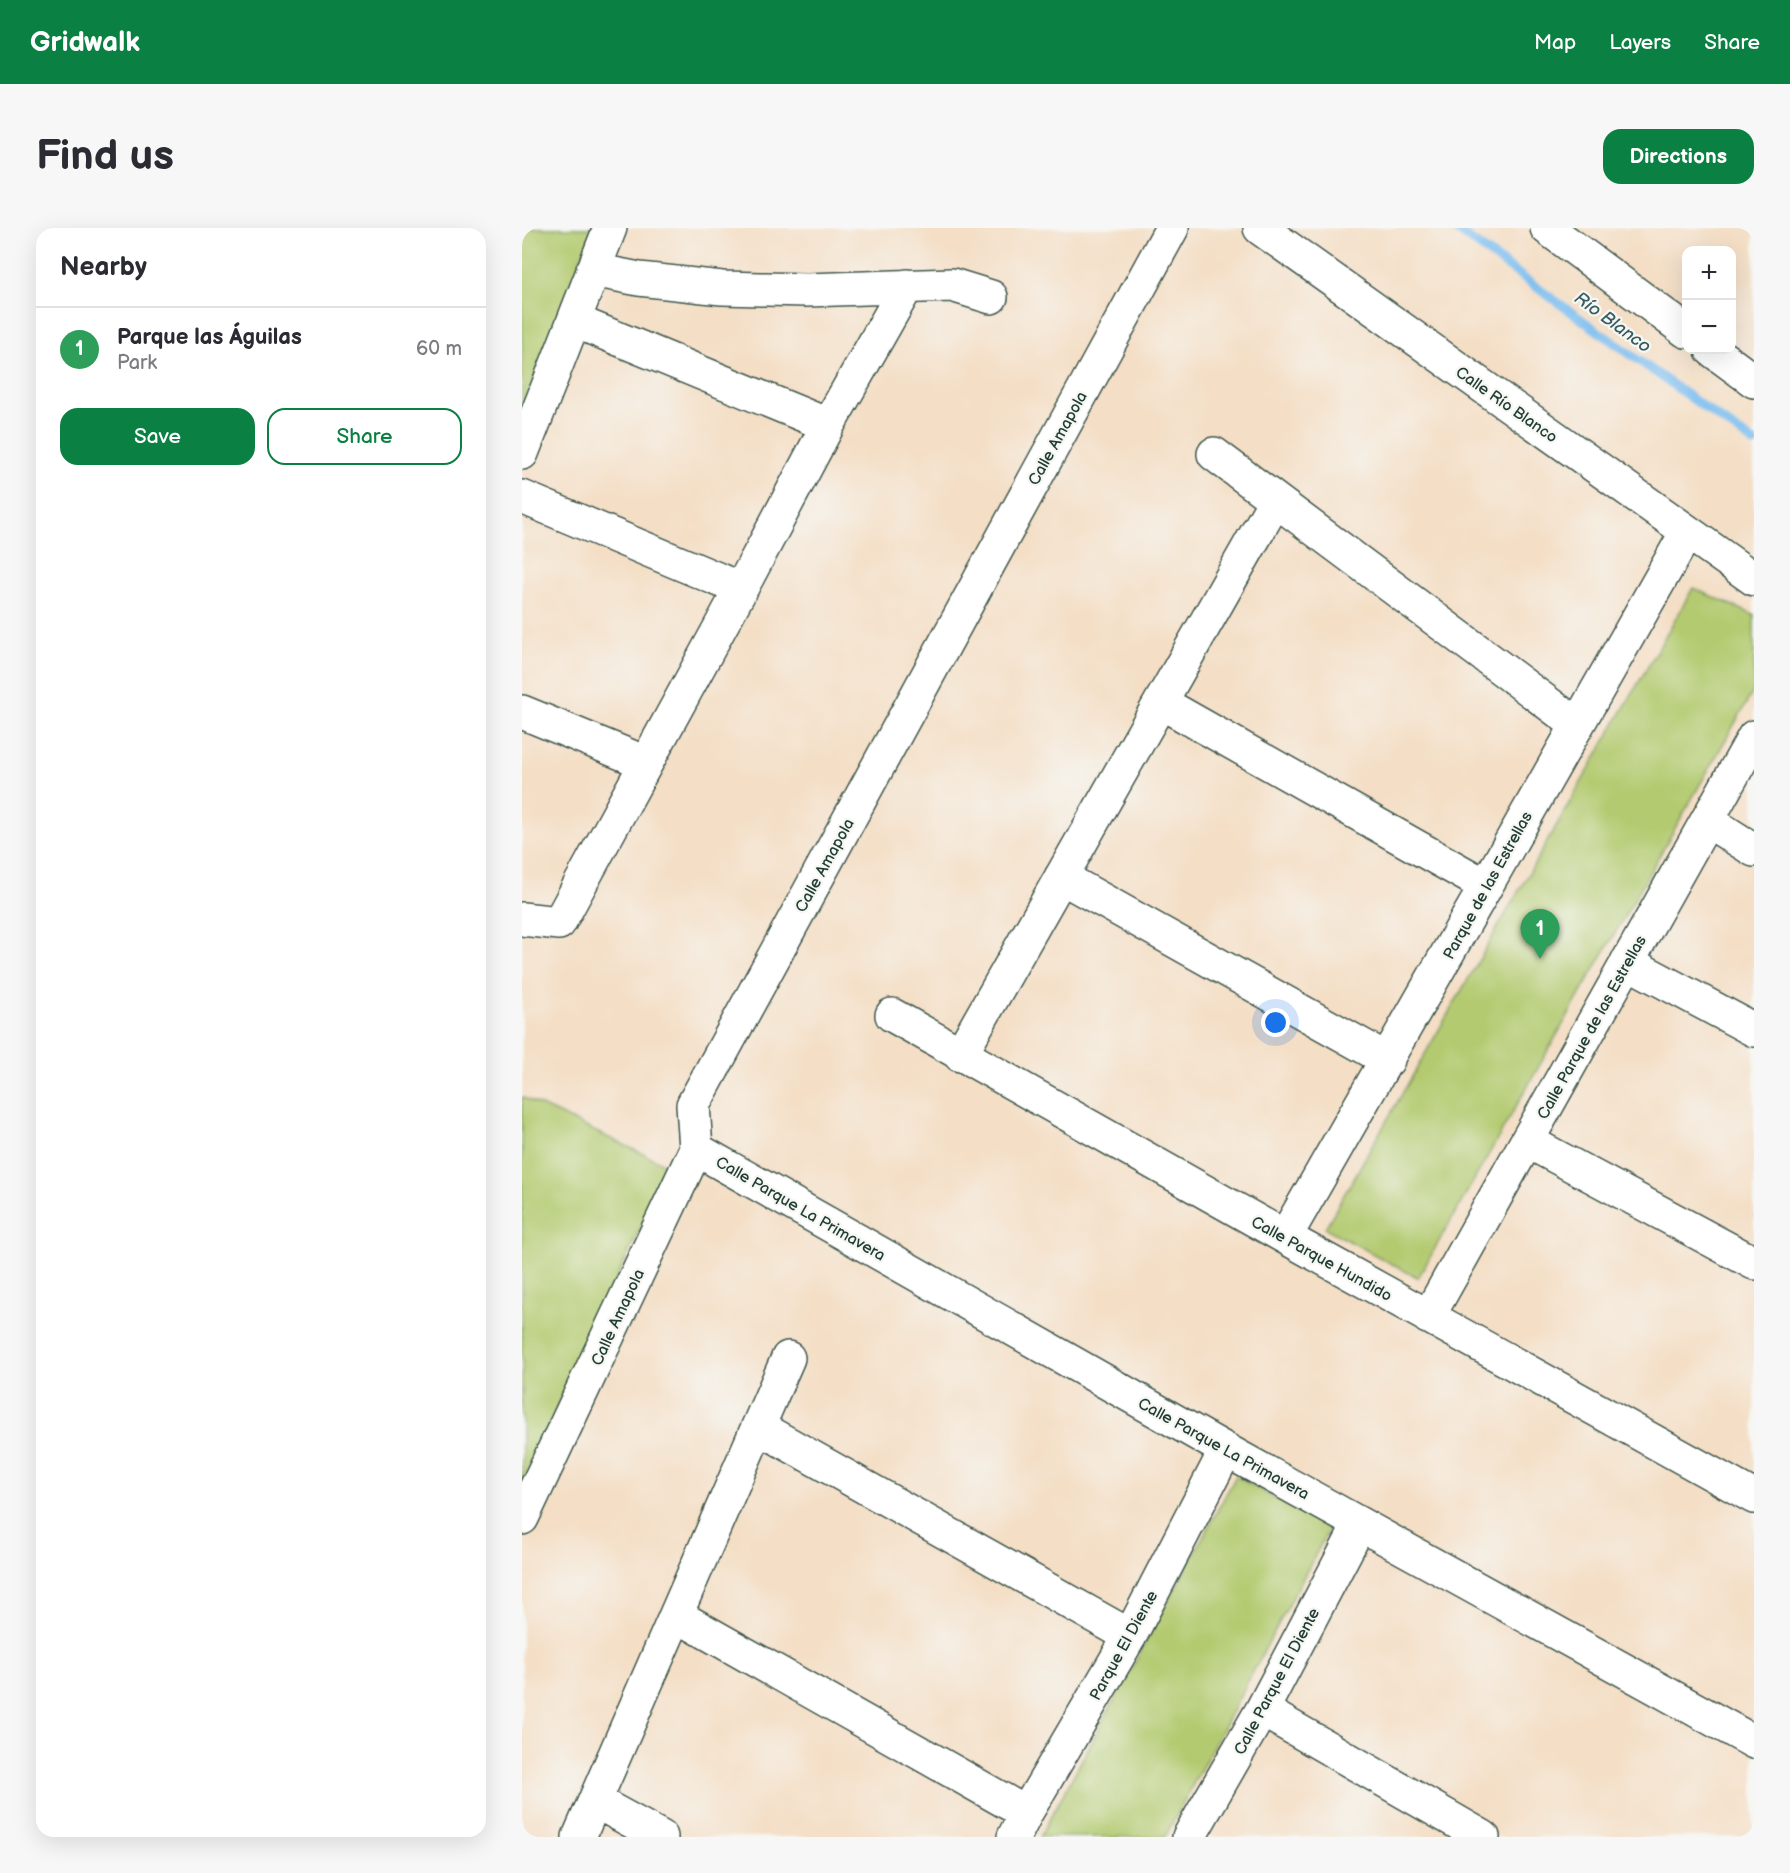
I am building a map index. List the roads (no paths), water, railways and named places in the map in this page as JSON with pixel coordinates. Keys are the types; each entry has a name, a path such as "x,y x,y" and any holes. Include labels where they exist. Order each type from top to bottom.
{"street":[{"path":"522,453 610,228"},
{"name":"Calle Amapola","path":"522,1518 696,1149 693,1105 1172,228"},
{"name":"Calle Río Blanco","path":"1260,228 1754,579"},
{"path":"1547,228 1682,328"},
{"path":"593,270 639,279 722,288 807,290 952,285 991,297"},
{"path":"522,919 559,923 828,425 907,286"},
{"path":"575,321 828,425"},
{"path":"1717,354 1754,381"},
{"path":"1214,454 1577,725"},
{"path":"522,497 741,589"},
{"path":"960,1055 1275,501"},
{"name":"Parque de las Estrellas","path":"1285,1237 1388,1060 1686,532"},
{"path":"1162,703 1486,886"},
{"path":"522,712 646,763"},
{"name":"Calle Parque de las Estrellas","path":"1428,1317 1754,737"},
{"path":"1708,821 1754,850"},
{"path":"1061,877 1388,1060"},
{"path":"1627,962 1754,1030"},
{"name":"Calle Parque Hundido","path":"892,1015 1428,1317 1754,1497"},
{"path":"1527,1141 1754,1263"},
{"name":"Calle Parque La Primavera","path":"696,1149 1226,1450 1754,1742"},
{"path":"579,1837 788,1358"},
{"path":"758,1427 1130,1636"},
{"name":"Parque El Diente","path":"1020,1825 1130,1636 1226,1450"},
{"name":"Calle Parque El Diente","path":"1189,1837 1262,1710 1360,1524"},
{"path":"676,1615 1020,1825"},
{"path":"1262,1710 1483,1837"},
{"path":"595,1801 661,1837"}],"waterway":[{"name":"Río Blanco","path":"1454,228 1754,443"}],"place":[{"name":"Parque las Águilas","path":"1540,959"}]}
